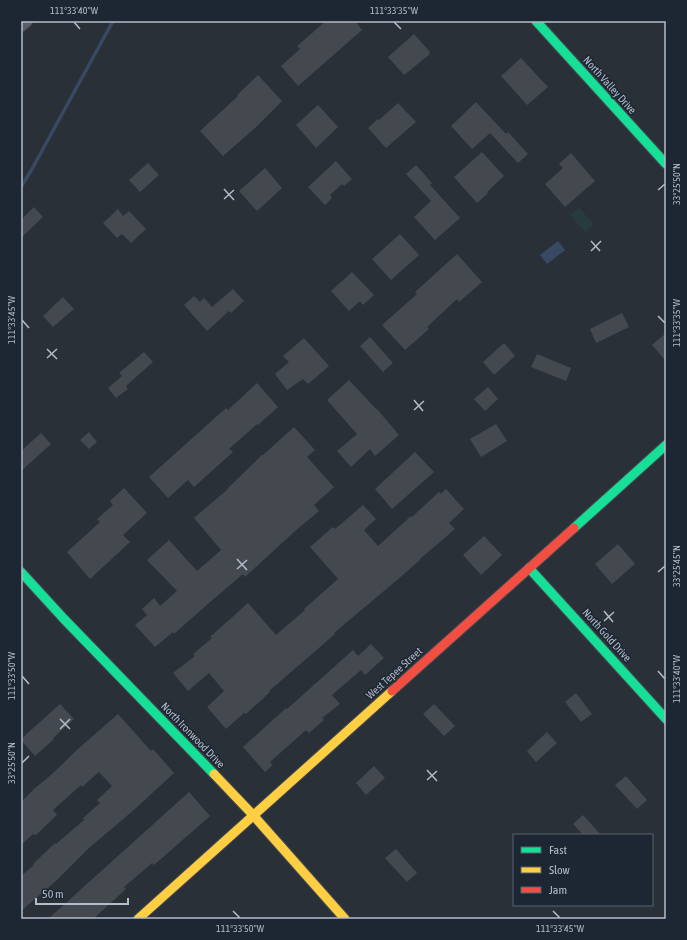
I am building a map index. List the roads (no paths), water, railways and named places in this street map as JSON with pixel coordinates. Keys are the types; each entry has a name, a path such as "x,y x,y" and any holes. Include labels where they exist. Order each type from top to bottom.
{"street":[{"path":"21,25 26,21"},
{"name":"North Valley Drive","path":"536,21 666,164"},
{"name":"West Tepee Street","path":"138,919 666,444"},
{"name":"North Gold Drive","path":"529,568 666,719"},
{"name":"North Ironwood Drive","path":"21,572 64,619 253,815 345,919"}],"water":[{"path":"558,241 565,250 547,264 540,255"}],"waterway":[{"path":"21,187 113,21"}]}
